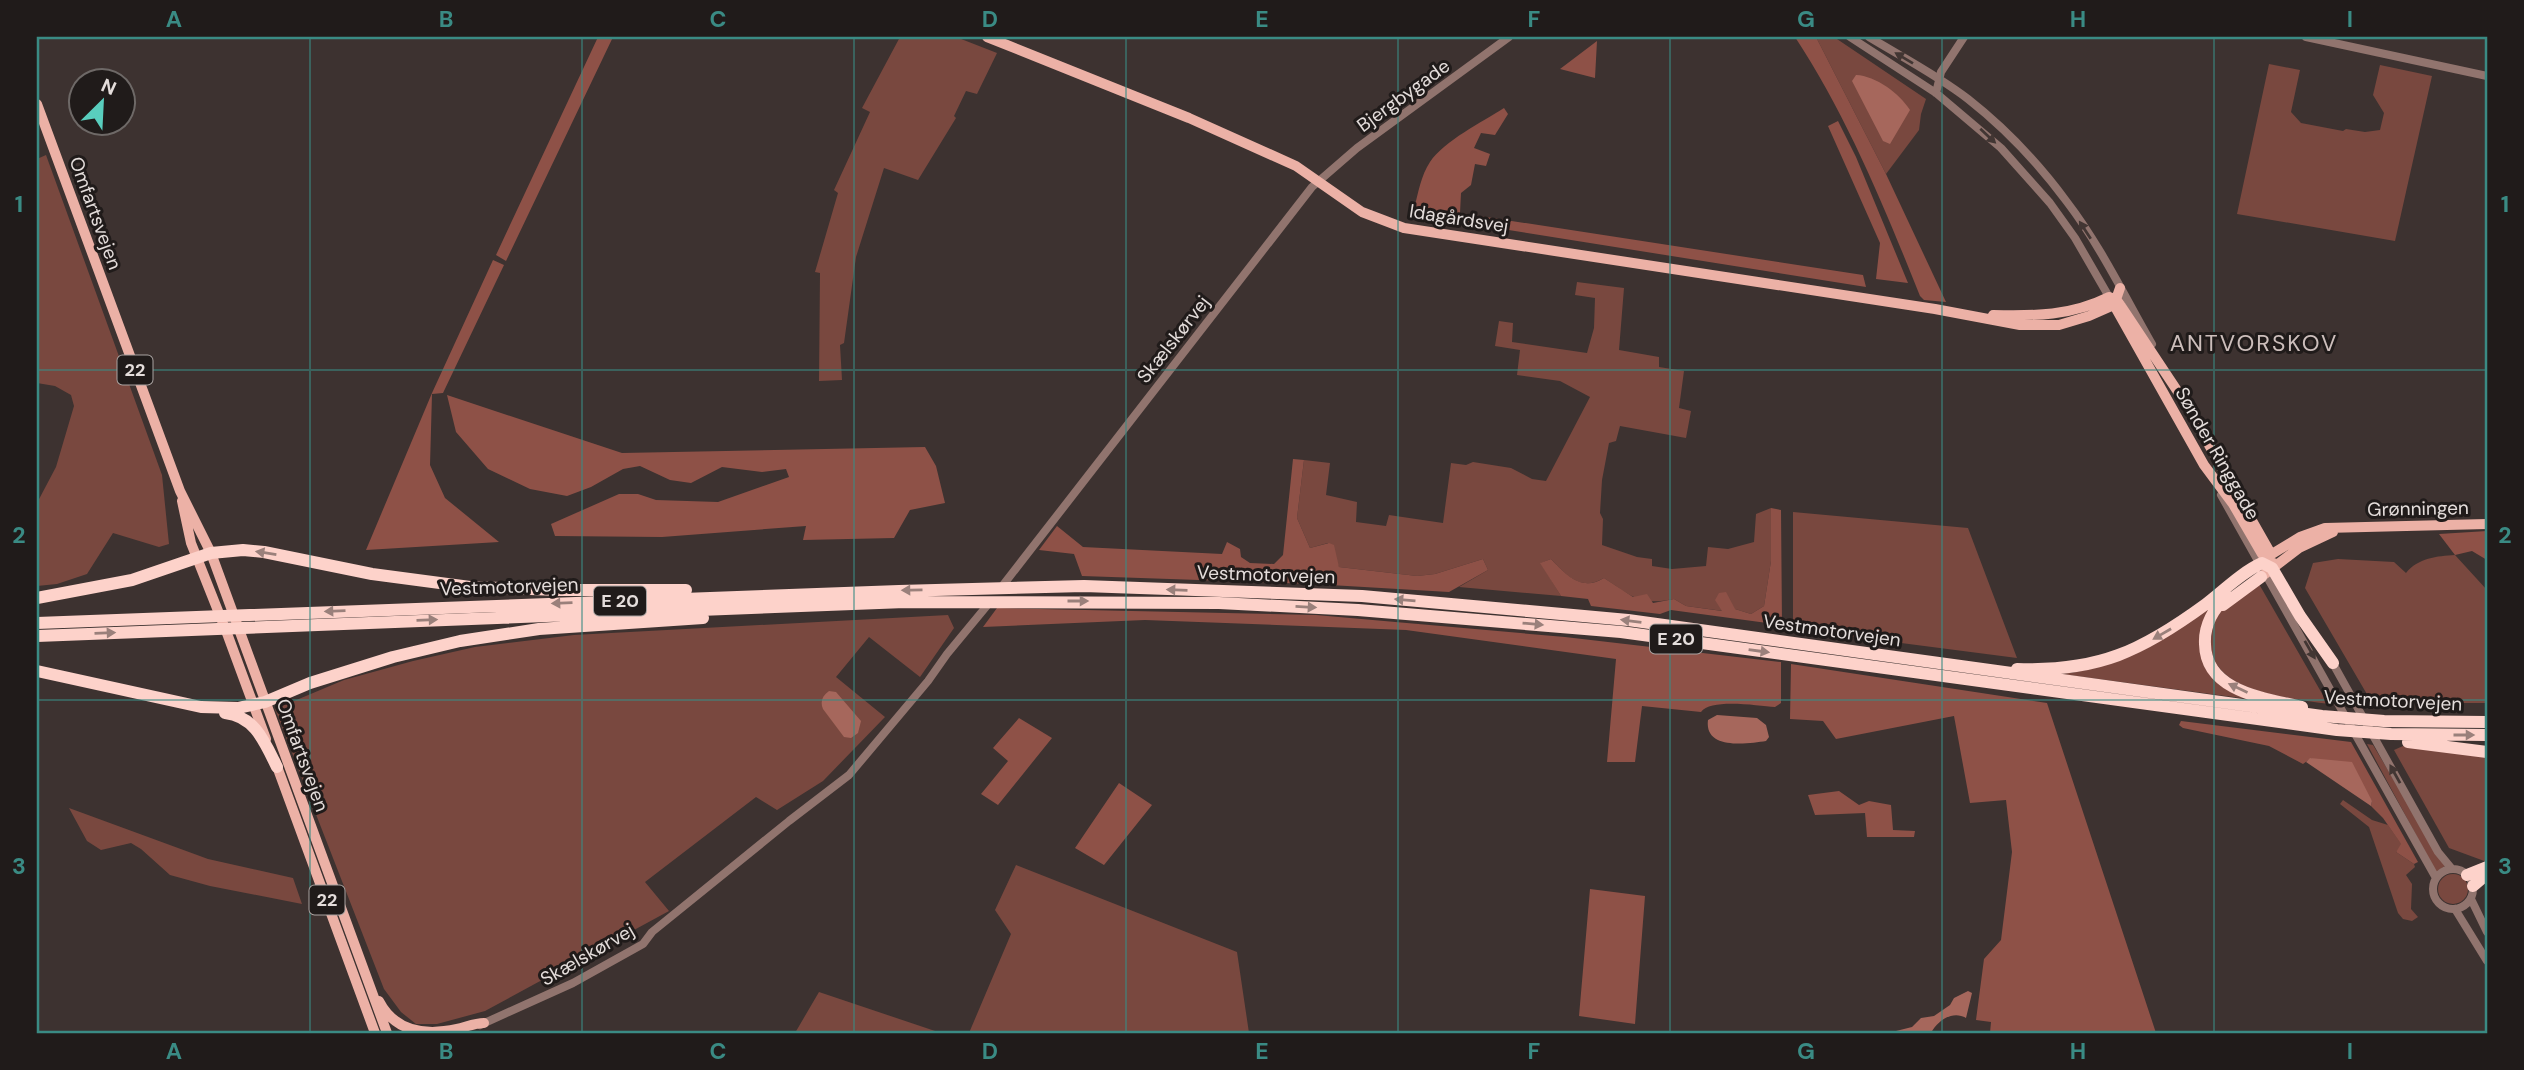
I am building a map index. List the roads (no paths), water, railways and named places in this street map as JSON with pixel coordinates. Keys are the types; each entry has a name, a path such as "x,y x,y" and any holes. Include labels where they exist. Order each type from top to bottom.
{"highway":[{"path":"37,598 132,580 211,553 243,550 359,572 470,587 560,590 786,590 820,593"},
{"path":"2268,564 2218,605 2207,625 2205,652 2210,666 2220,678 2233,687 2328,715"},
{"path":"2268,564 2333,663"},
{"path":"1944,666 2055,670 2099,662 2165,634 2268,564"},
{"name":"Vestmotorvejen","path":"37,636 191,623 820,593 1084,586 1362,596 1628,620 1944,666 2328,715 2381,721 2487,722"},
{"path":"37,671 223,709 259,703 310,683 393,657 492,636 587,626 895,608 929,602"},
{"name":"Vestmotorvejen","path":"261,620 929,602 1219,603 1358,610 1621,632 2393,737 2487,735"},
{"name":"Vestmotorvejen","path":"37,623 191,623"},
{"path":"160,698 198,710 233,714 248,721 261,736 277,766"},
{"path":"2393,737 2487,752"},
{"path":"2470,887 2487,867"},
{"path":"2470,887 2487,874"}],"main road":[{"name":"Idagårdsvej","path":"988,37 1189,118 1296,166 1362,212 1404,228 2040,327 2074,321 2115,298"},
{"name":"Omfartsvejen","path":"37,104 180,491 211,553 277,766 375,1033"},
{"name":"Sønder Ringgade","path":"2115,298 2184,401 2268,564"},
{"name":"Sønder Ringgade","path":"2115,298 2204,465 2233,504 2268,564"},
{"name":"Omfartsvejen","path":"180,491 184,519 197,559 259,703 387,1033"},
{"name":"Grønningen","path":"2268,564 2313,531 2487,524"},
{"name":"Grønningen","path":"2268,564 2312,541 2349,528"},
{"path":"197,559 210,569 229,608"},
{"path":"359,959 384,1011 401,1025 427,1033 484,1023"}],"street":[{"name":"Bjergbygade","path":"1318,181 1357,148 1509,37"},
{"name":"Sønder Ringgade","path":"1850,37 1936,93 1994,141 2050,203 2115,298"},
{"name":"Sønder Ringgade","path":"1868,37 1939,78 1967,99 2035,163 2068,203 2115,298"},
{"path":"1936,93 1939,78 1964,37"},
{"path":"2306,37 2487,76"},
{"name":"Skælskørvej","path":"457,1033 573,983 643,944 652,932 849,775 929,680 944,666 967,631 1318,181"},
{"name":"Sønder Ringgade","path":"2268,564 2436,878"},
{"path":"2333,663 2438,852 2470,887 2487,932"},
{"path":"2452,869 2436,878 2433,887 2437,901 2445,907 2455,909 2464,906 2470,887"},
{"path":"2455,909 2487,961"}],"district":[{"name":"ANTVORSKOV","path":"2254,343"}]}
